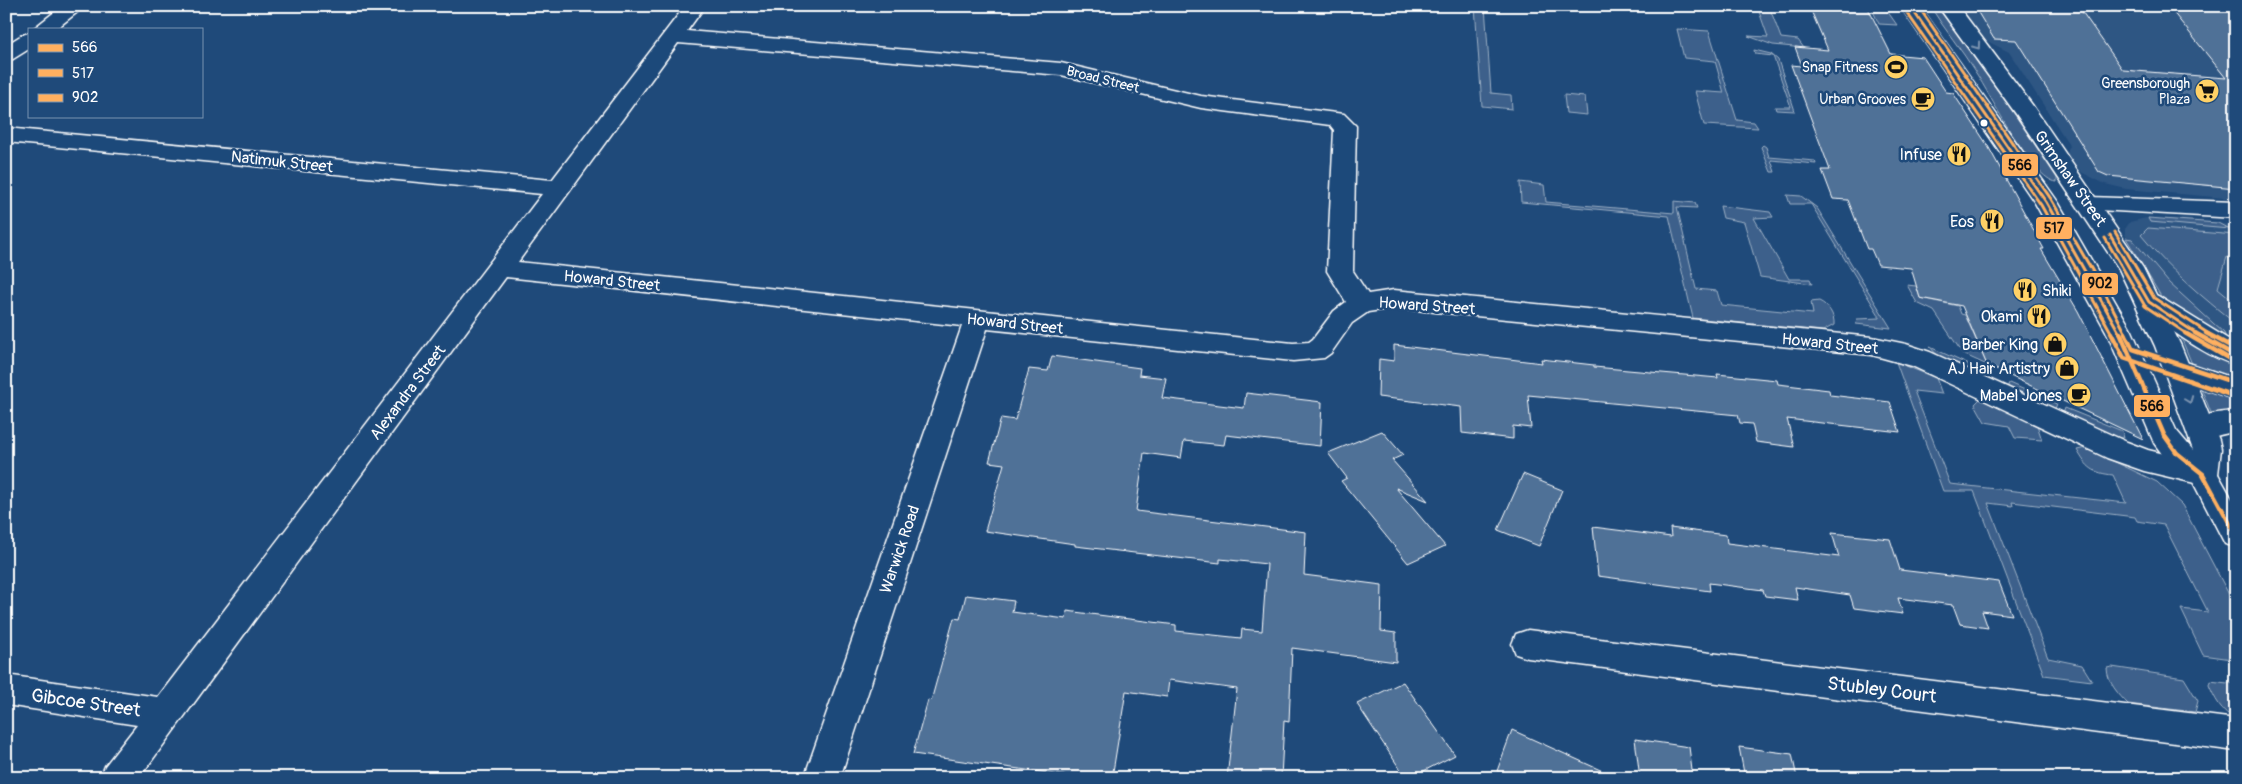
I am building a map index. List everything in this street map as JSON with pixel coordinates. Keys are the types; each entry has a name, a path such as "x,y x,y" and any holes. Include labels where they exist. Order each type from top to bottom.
{"street":[{"path":"45,28 75,6"},
{"name":"Alexandra Street","path":"118,778 695,6"},
{"path":"1910,6 2046,202 2099,294 2130,354 2164,435 2177,453 2203,474 2236,535"},
{"name":"Grimshaw Street","path":"1948,6 2025,111 2089,204 2123,256 2149,302 2207,449 2203,474"},
{"name":"Broad Street","path":"673,36 1061,69 1195,101 1336,119 1345,126 1340,271 1344,280 1362,304"},
{"path":"6,56 28,40"},
{"name":"Natimuk Street","path":"6,135 558,188"},
{"path":"2046,202 2236,210"},
{"name":"Howard Street","path":"499,268 1306,352 1315,351 1322,346 1343,317 1362,304 1394,299 1894,350 1921,359 2117,450 2144,460 2203,474"},
{"path":"2149,302 2200,336 2236,356"},
{"name":"Warwick Road","path":"822,778 977,319"},
{"path":"2130,354 2236,390"},
{"path":"2201,430 2218,423 2236,421"},
{"name":"Stubley Court","path":"1528,644 2236,735"},
{"name":"Gibcoe Street","path":"6,690 166,714"}],"shaded area":[{"path":"1475,6 1485,6 1491,93 1511,95 1512,109 1482,106"},
{"path":"1757,6 1769,6 1781,38 1798,40 1804,48 1773,45 1748,36 1768,37"},
{"path":"1930,6 1937,6 2009,106 2057,178 2057,182 2047,178 2024,152 2012,135 1971,64"},
{"path":"1961,6 2236,6 2236,199 2126,189 2105,184 2081,172 2067,154 2068,143 2009,52 1983,39"},
{"path":"1871,7 1885,8 1897,25 1879,24"},
{"path":"1677,29 1709,31 1737,120 1754,122 1758,128 1704,125 1695,91 1724,93 1715,61 1684,58"},
{"path":"1754,50 1771,54 1778,60 1795,111 1776,110 1775,107 1791,107 1773,56 1755,54"},
{"path":"1564,95 1585,97 1587,115 1566,113"},
{"path":"1763,145 1766,147 1769,157 1815,161 1816,164 1771,160 1775,172 1771,172 1761,147"},
{"path":"1520,182 1544,185 1546,202 1674,213 1674,201 1695,203 1697,208 1677,207 1696,289 1717,291 1721,305 1813,314 1811,302 1819,301 1830,311 1834,325 1823,331 1693,318 1669,216 1521,202"},
{"path":"1787,195 1801,196 1817,208 1891,328 1856,324 1857,319 1879,318 1879,315 1811,204 1790,204"},
{"path":"1720,206 1770,212 1773,217 1754,218 1789,279 1810,279 1812,284 1760,277 1744,222 1723,218"},
{"path":"2146,218 2236,225 2236,347 2162,298 2125,234 2125,229 2130,222"},
{"path":"2148,218 2218,223 2229,229 2150,222"},
{"path":"2148,228 2236,235 2236,258 2227,257 2218,288 2236,303 2236,324 2186,282 2151,247 2141,235"},
{"path":"2126,238 2132,239 2169,283 2224,333 2227,340 2170,307 2162,298"},
{"path":"1907,285 1916,286 1920,298 1958,306 1961,314 1965,315 1987,365 1963,354 1934,311 1917,303"},
{"path":"2177,328 2236,366 2236,383 2192,364"},
{"path":"1930,347 1991,375 1987,379 1956,366 1941,358"},
{"path":"1896,362 1936,378 1942,394 1914,391 1950,484 2126,503 2113,475 2095,471 2084,461 2077,450 2086,448 2157,482 2182,505 2236,608 2236,666 2232,659 2203,655 2181,609 2208,612 2164,525 2137,521 2135,517 2012,502 2013,506 1988,503 2048,658 2082,665 2092,681 2044,675 1974,491 1943,491"},
{"path":"2009,383 2057,404 2054,411 2007,388"},
{"path":"2199,383 2236,398 2236,412 2212,415"},
{"path":"1980,399 2037,425 2042,440 2015,438 2009,426 1985,422 1975,404"},
{"path":"2065,408 2122,431 2124,438 2117,438 2063,414"},
{"path":"2236,432 2236,474 2226,445 2226,439"},
{"path":"2112,667 2184,678 2198,701 2195,712 2128,704 2111,683 2107,668"},
{"path":"2210,681 2236,684 2236,718 2227,713 2219,704 2209,685"}],"building":[{"path":"1809,6 1867,6 1891,54 1923,57 1946,92 1953,93 1988,146 2044,249 2041,249 2078,311 2143,439 1987,365 1962,306 1920,298 1911,268 1878,265 1871,249 1867,249 1848,200 1833,199 1822,170 1830,170 1791,65 1802,66 1795,47 1828,50"},
{"path":"1974,6 2078,6 2123,70 2226,78 2168,6 2236,6 2236,188 2108,176 2099,172 2016,40 1994,39"},
{"path":"1394,345 1542,363 1541,359 1594,365 1594,367 1718,378 1717,374 1777,380 1778,384 1829,390 1830,395 1890,402 1900,432 1787,419 1794,447 1756,442 1752,424 1740,423 1738,415 1528,395 1531,428 1513,426 1513,439 1462,433 1461,407 1378,397 1379,359 1394,361"},
{"path":"1052,356 1140,368 1139,375 1166,378 1162,398 1244,408 1246,393 1322,402 1320,446 1226,435 1224,445 1184,441 1181,458 1144,453 1136,511 1306,532 1304,575 1382,585 1381,631 1396,633 1396,662 1292,648 1289,722 1284,721 1281,778 1227,778 1237,689 1169,680 1167,697 1126,691 1112,778 1083,778 913,754 928,700 931,701 954,618 960,619 966,595 1014,601 1012,612 1066,619 1067,611 1176,625 1176,631 1241,638 1242,629 1262,631 1267,564 1220,559 1220,563 1075,546 1075,544 985,531 1004,464 989,462 1001,418 1015,420 1029,369 1048,371"},
{"path":"1382,431 1403,455 1392,460 1428,501 1396,488 1445,546 1408,563 1341,481 1347,478 1328,453"},
{"path":"1523,474 1562,490 1539,546 1498,530"},
{"path":"1593,527 1671,537 1670,528 1726,535 1727,543 1839,557 1832,533 1890,539 1900,570 1999,582 2012,615 1982,611 1988,628 1960,624 1953,605 1898,598 1903,614 1854,608 1850,595 1795,587 1798,600 1765,596 1763,590 1709,583 1710,591 1598,576"},
{"path":"1403,682 1455,755 1410,778 1406,778 1357,704"},
{"path":"1512,730 1618,778 1512,778 1497,771"},
{"path":"1635,739 1689,747 1693,778 1640,778"},
{"path":"1739,747 1792,754 1797,778 1745,778"}],"transit line":[{"name":"566","path":"1910,6 2046,202 2119,331 2164,435 2177,453 2203,474 2236,535"},
{"name":"902","path":"1918,6 2051,199 2104,291 2133,349 2236,383"},
{"name":"517","path":"1905,10 2041,205 2093,297 2124,358 2234,396"},
{"name":"902","path":"2115,232 2154,298 2203,331 2236,349"},
{"name":"566","path":"2110,235 2149,302 2200,336 2236,356"},
{"name":"517","path":"2105,238 2145,306 2197,341 2233,361"}],"place":[{"name":"Snap Fitness","path":"1896,67"},
{"name":"Greensborough Plaza","path":"2207,91"},
{"name":"Urban Grooves","path":"1923,99"},
{"name":"Infuse","path":"1959,154"},
{"name":"Eos","path":"1992,221"},
{"name":"Shiki","path":"2025,290"},
{"name":"Okami","path":"2039,316"},
{"name":"Barber King","path":"2055,344"},
{"name":"AJ Hair Artistry","path":"2067,368"},
{"name":"Mabel Jones","path":"2079,395"}]}
